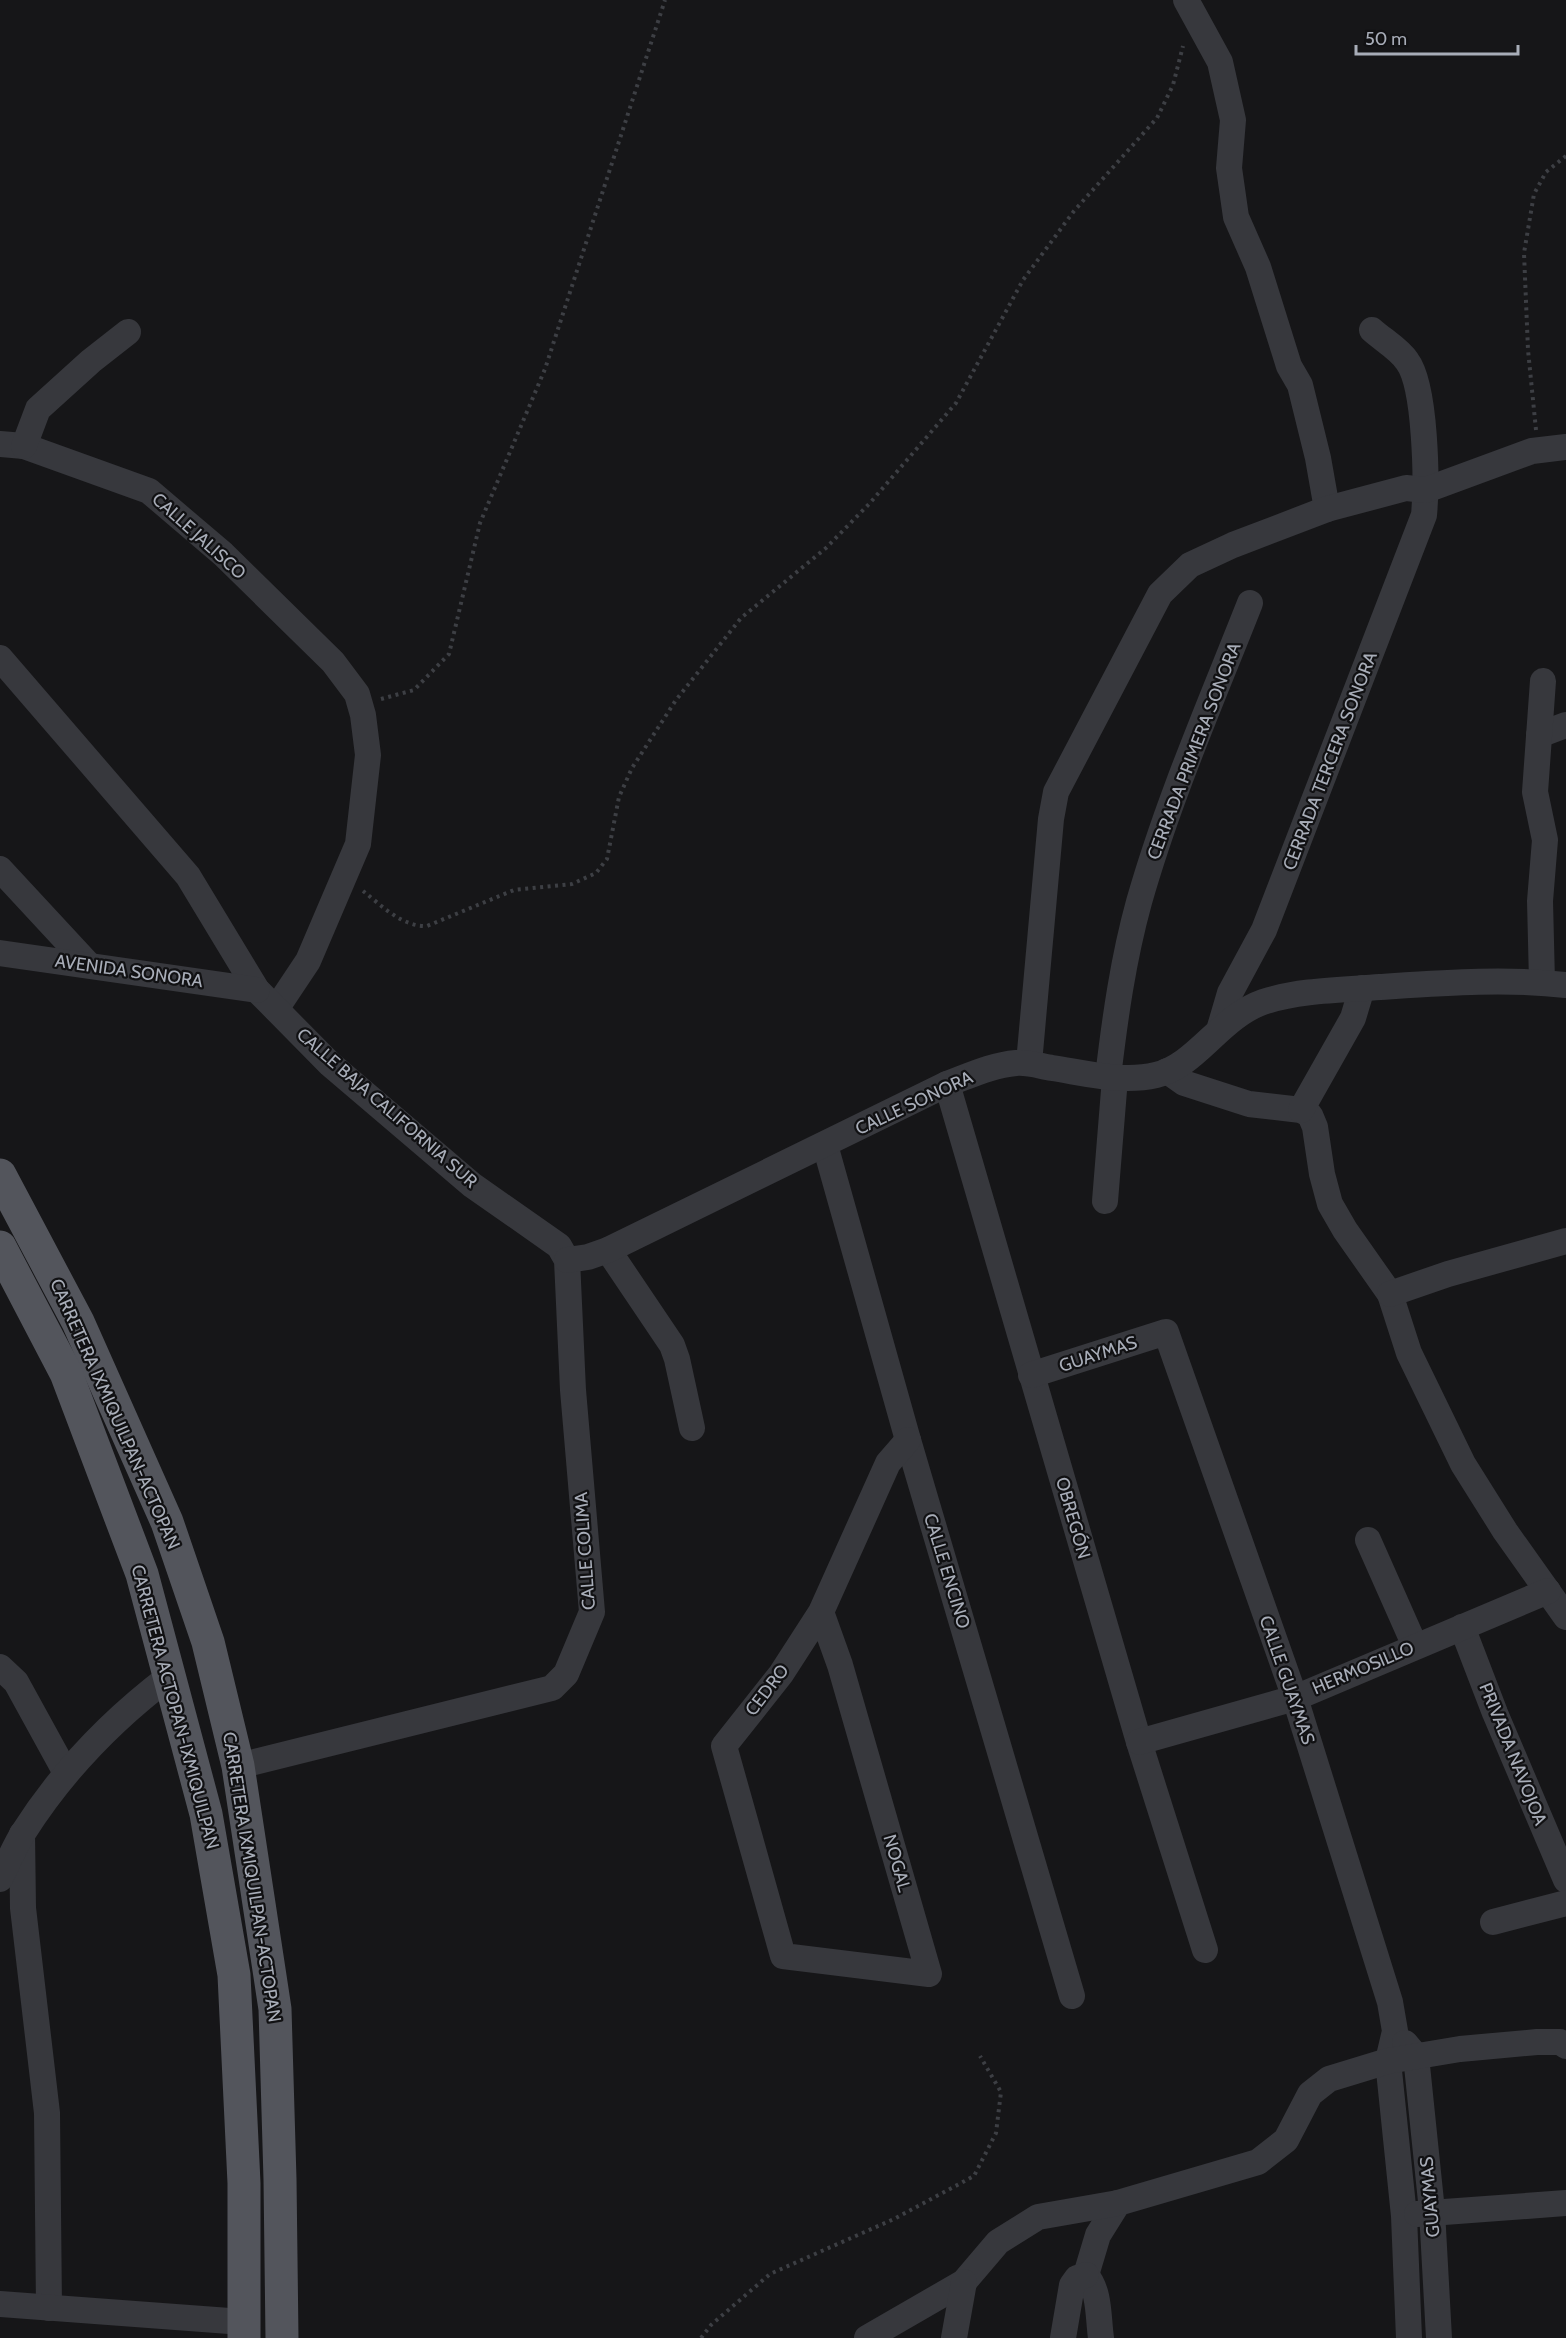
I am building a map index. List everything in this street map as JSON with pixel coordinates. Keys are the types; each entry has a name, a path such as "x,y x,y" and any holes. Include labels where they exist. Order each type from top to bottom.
{"main road":[{"name":"CARRETERA IXMIQUILPAN-ACTOPAN","path":"0,1175 78,1322 167,1522 208,1642 238,1766 275,2009 282,2338"},
{"name":"CARRETERA ACTOPAN-IXMIQUILPAN","path":"0,1247 66,1373 142,1574 206,1814 234,1975 244,2183 243,2330"}],"street":[{"path":"1186,0 1220,62 1233,120 1228,168 1236,217 1258,267 1289,366 1300,385 1318,458 1327,509"},
{"name":"CERRADA TERCERA SONORA","path":"1220,1027 1230,993 1264,930 1424,515 1426,490 1418,387 1408,361 1372,330"},
{"path":"12,445 38,409 91,361 128,332"},
{"name":"CALLE JALISCO","path":"12,445 149,491 223,554 333,662 357,694"},
{"path":"1029,1064 1049,830 1056,792 1160,594 1190,565 1233,544 1327,509 1406,488 1426,490 1532,451 1566,447"},
{"name":"CERRADA PRIMERA SONORA","path":"1105,1201 1119,987 1138,904 1165,818 1250,603"},
{"name":"CALLE BAJA CALIFORNIA SUR","path":"0,658 188,876 257,990 339,1071 472,1185 559,1246 567,1260"},
{"path":"1543,681 1535,792 1545,840 1540,901 1554,983"},
{"path":"276,1009 308,961 358,844 368,755 363,715 357,694"},
{"path":"1539,735 1566,725"},
{"path":"0,868 89,965"},
{"name":"AVENIDA SONORA","path":"0,953 257,990"},
{"name":"CALLE SONORA","path":"567,1260 588,1257 608,1250 947,1084 993,1067 1015,1063 1112,1078 1154,1076 1176,1068 1220,1027 1242,1011 1263,1002 1305,993 1362,988 1442,983 1554,983"},
{"path":"1306,1113 1353,1018 1362,988"},
{"path":"1167,1071 1184,1083 1249,1104 1306,1113 1315,1127 1322,1174 1330,1204 1345,1230 1390,1294 1408,1353 1463,1464 1505,1531 1566,1617"},
{"name":"OBREGÓN","path":"947,1084 1030,1375 1139,1742 1205,1950"},
{"name":"CALLE ENCINO","path":"825,1145 908,1440 1072,1996"},
{"path":"1390,1294 1448,1274 1566,1241"},
{"path":"608,1250 672,1345 692,1428"},
{"name":"CALLE COLIMA","path":"238,1766 552,1688 566,1674 592,1612 573,1390 567,1260"},
{"name":"GUAYMAS","path":"1030,1375 1166,1332"},
{"name":"CALLE GUAYMAS","path":"1166,1332 1295,1698 1390,2002 1395,2031 1388,2061"},
{"name":"CEDRO","path":"783,1956 724,1746 781,1674 821,1612 888,1463 908,1440"},
{"path":"1368,1540 1416,1646"},
{"name":"HERMOSILLO","path":"1139,1742 1295,1698 1548,1591"},
{"name":"NOGAL","path":"783,1956 929,1974 840,1665 821,1612"},
{"name":"PRIVADA NAVOJOA","path":"1462,1627 1495,1713 1566,1880"},
{"path":"0,1666 16,1682 66,1773"},
{"path":"0,1879 22,1834 66,1773 137,1700 170,1676"},
{"path":"22,1834 23,1908 47,2113 49,2308"},
{"path":"1493,1922 1566,1903"},
{"path":"1395,2031 1416,2056"},
{"path":"867,2338 964,2282 998,2242 1038,2217 1118,2203 1258,2162 1286,2140 1310,2094 1329,2079 1388,2061 1460,2049 1537,2042 1560,2042 1566,2046"},
{"name":"GUAYMAS","path":"1416,2056 1432,2211 1439,2338"},
{"name":"GUAYMAS","path":"1388,2061 1404,2216 1409,2338"},
{"path":"1086,2275 1098,2235 1118,2203"},
{"path":"1404,2216 1432,2211 1566,2203"},
{"path":"1063,2338 1072,2284 1077,2278 1086,2275"},
{"path":"1086,2275 1093,2283 1096,2294 1101,2338"},
{"path":"954,2338 964,2282"},
{"path":"0,2304 243,2330"}],"path":[{"path":"357,694 383,699 414,690 449,654 480,523 545,369 665,0"},
{"path":"344,875 386,909 414,926 427,926 514,890 572,884 596,873 607,859 619,797 632,768 676,700 741,618 826,548 870,503 956,403 1023,279 1074,211 1157,118 1173,85 1183,47 1182,36"},
{"path":"1532,451 1537,433 1528,350 1524,253 1534,194 1546,172 1566,156"},
{"path":"701,2338 711,2325 770,2274 894,2219 974,2176 996,2133 1001,2092 980,2056"}]}
